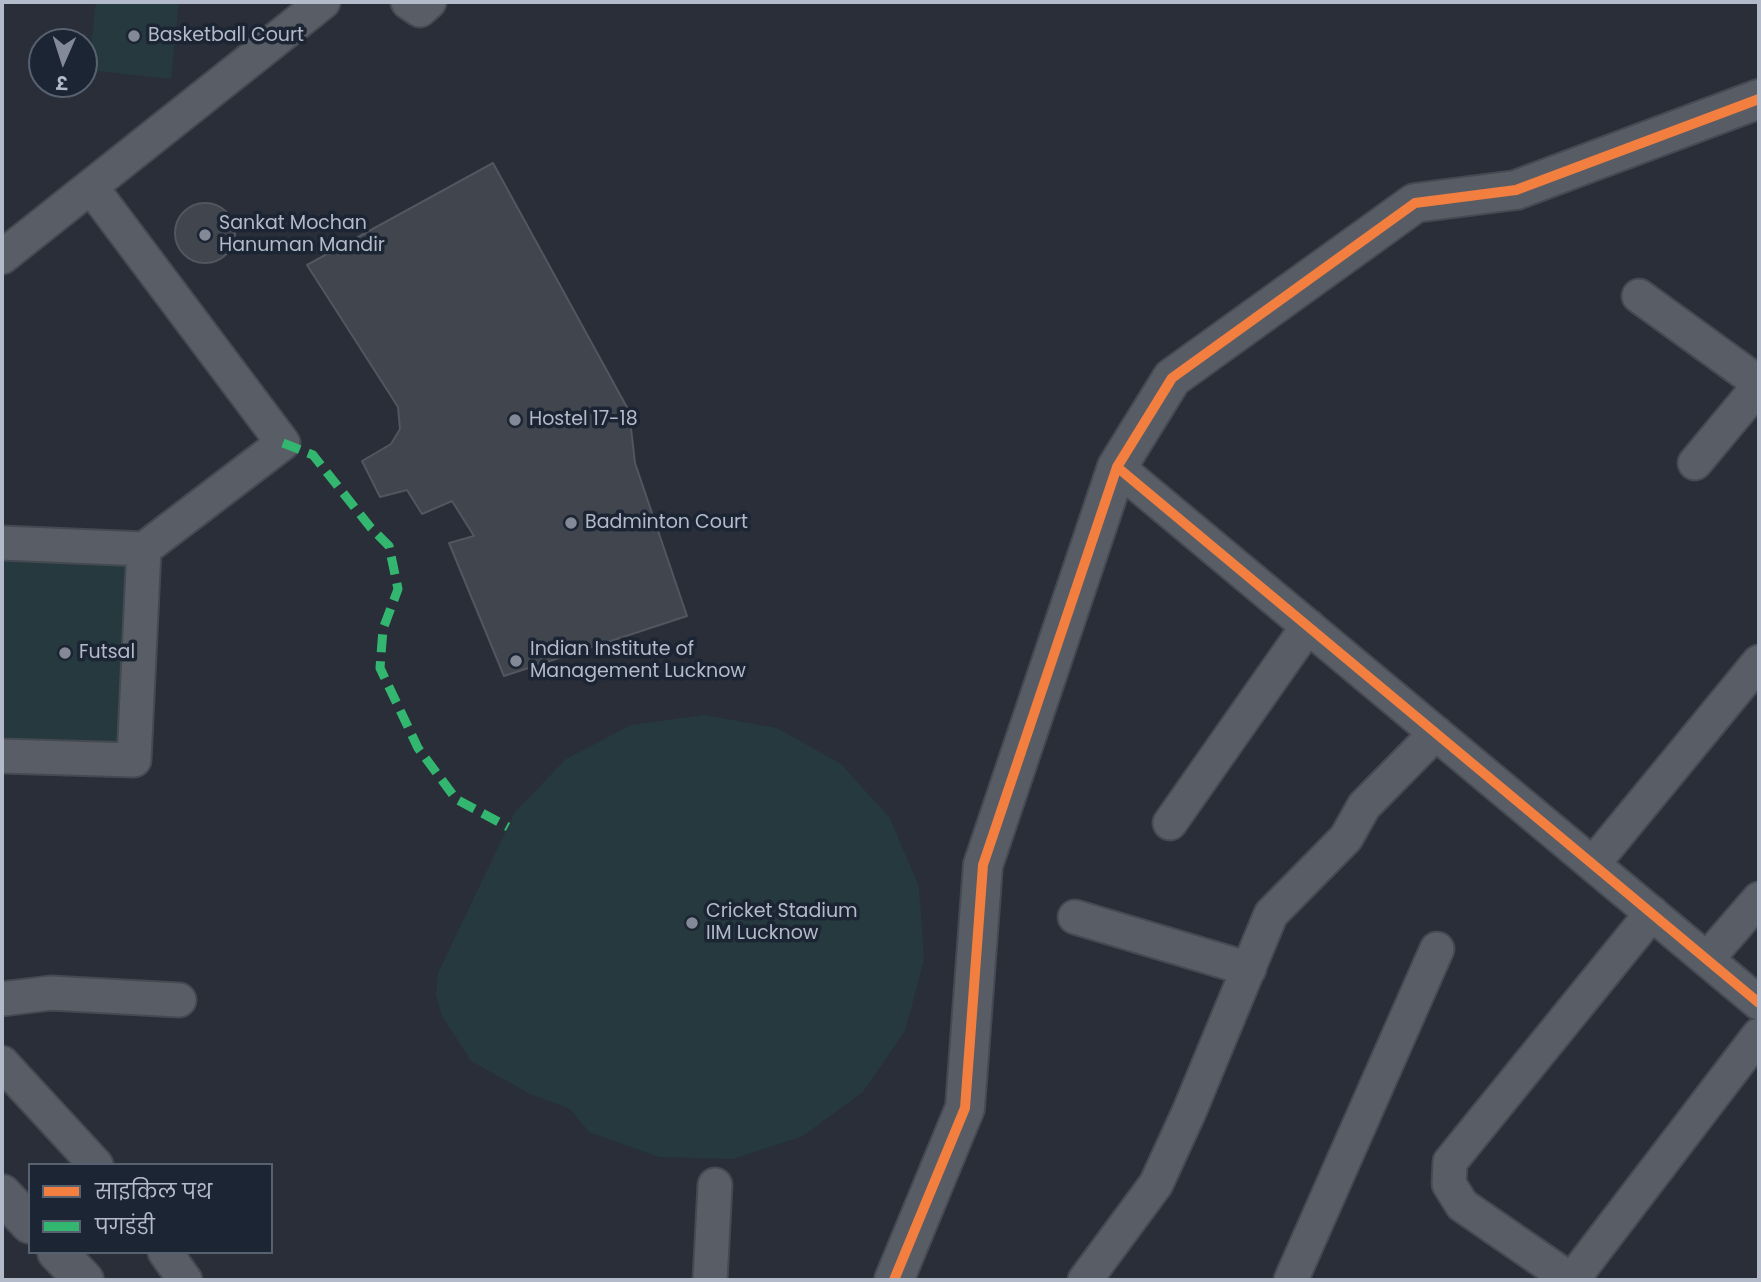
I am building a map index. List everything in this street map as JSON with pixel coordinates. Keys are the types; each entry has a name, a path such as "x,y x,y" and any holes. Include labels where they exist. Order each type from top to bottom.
{"street":[{"path":"2,257 323,2"},
{"path":"408,2 420,10 429,2"},
{"path":"894,1280 965,1108 983,865 1117,467 1172,378 1415,203 1516,190 1759,99"},
{"path":"2,543 144,550 283,443 91,187"},
{"path":"1639,296 1759,384 1695,463"},
{"path":"1117,467 1759,1003"},
{"path":"2,756 134,760 144,550"},
{"path":"1170,823 1308,626"},
{"path":"1593,864 1759,662"},
{"path":"1085,1280 1156,1184 1189,1112 1271,914 1346,838 1364,806 1436,733"},
{"path":"1707,959 1759,899"},
{"path":"1651,913 1450,1162 1448,1184 1462,1205 1571,1280 1759,1035"},
{"path":"1075,917 1248,969"},
{"path":"1291,1280 1437,949"},
{"path":"2,999 51,993 179,1000"},
{"path":"2,1063 94,1163"},
{"path":"710,1280 715,1185"},
{"path":"2,1194 28,1222"},
{"path":"59,1254 84,1280"},
{"path":"166,1254 185,1280"}],"green space":[{"name":"Basketball Court","path":"96,2 179,2 171,79 98,71 98,28 93,28"},
{"name":"Futsal","path":"2,555 132,560 123,749 2,745"},
{"name":"Cricket Stadium IIM Lucknow","path":"704,715 777,728 841,764 890,818 919,887 924,960 905,1031 863,1092 803,1136 733,1159 659,1157 589,1132 570,1109 530,1094 471,1061 442,1016 436,995 438,973 515,812 566,759 631,725"}],"building":[{"name":"Hostel 17-18","path":"493,163 629,411 635,463 687,616 504,676 449,543 474,536 452,501 422,514 407,490 380,497 362,461 391,444 400,429 398,407 307,265"},
{"name":"Sankat Mochan Hanuman Mandir","path":"205,203 226,212 235,233 226,254 205,263 184,254 175,233 184,212"}],"marked path":[{"path":"283,443 313,455 371,528 389,546 398,589 383,629 380,668 418,748 456,799 508,827"}],"cycle path":[{"path":"894,1280 965,1108 983,865 1117,467 1172,378 1415,203 1516,190 1759,99"},
{"path":"1117,467 1759,1003"}],"place":[{"name":"Basketball Court","path":"134,36"},
{"name":"Sankat Mochan Hanuman Mandir","path":"205,235"},
{"name":"Hostel 17-18","path":"515,420"},
{"name":"Badminton Court","path":"571,523"},
{"name":"Futsal","path":"65,653"},
{"name":"Indian Institute of Management Lucknow","path":"516,661"},
{"name":"Cricket Stadium IIM Lucknow","path":"692,923"}]}
